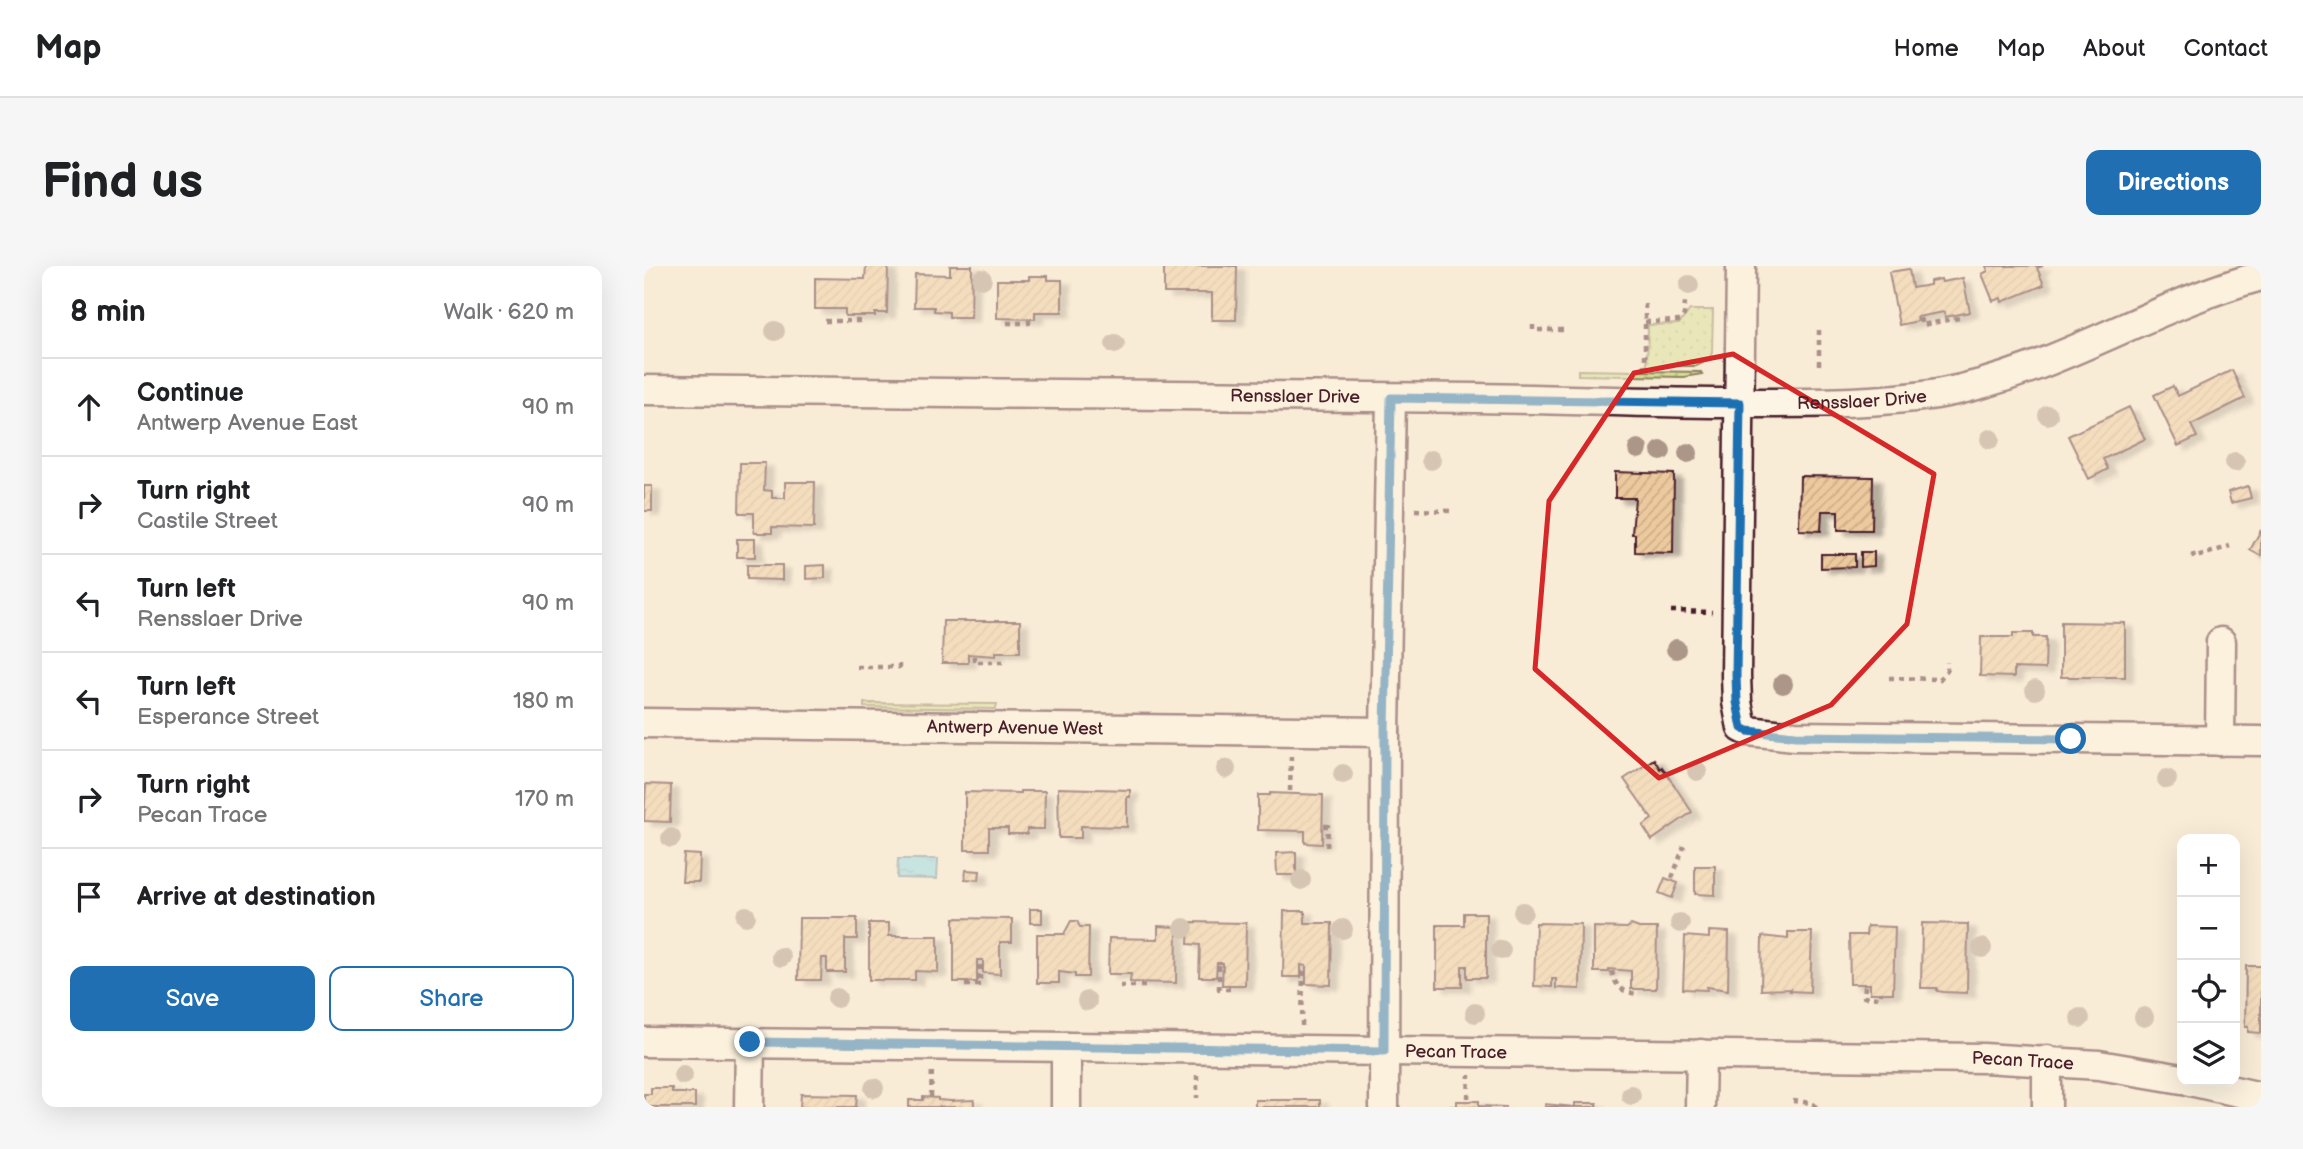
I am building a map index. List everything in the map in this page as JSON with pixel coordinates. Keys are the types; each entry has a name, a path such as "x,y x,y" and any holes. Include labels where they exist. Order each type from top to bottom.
{"street":[{"path":"1741,266 1736,676 1742,728 1768,734 1807,737 2261,741"},
{"name":"Rensslaer Drive","path":"644,390 1740,403 1863,402 1974,387 2035,367 2212,290 2261,276"},
{"path":"1384,1107 1385,732 1391,398"},
{"path":"2220,741 2221,642"},
{"name":"Antwerp Avenue West","path":"644,723 1385,732"},
{"name":"Pecan Trace","path":"644,1042 2047,1060 2099,1065 2177,1078"},
{"path":"748,1107 750,1042"},
{"path":"1066,1047 1066,1107"},
{"path":"1700,1107 1701,1054"},
{"path":"2047,1060 2047,1107"},
{"path":"2212,1086 2261,1097"}],"path":[{"path":"1645,322 1680,321 1684,315 1685,302"},
{"path":"1645,304 1645,369"},
{"path":"825,321 860,321 860,317"},
{"path":"1920,318 1922,325 1959,318"},
{"path":"1007,323 1029,323 1029,320"},
{"path":"1533,326 1533,330 1566,330"},
{"path":"1819,330 1819,370"},
{"path":"1413,510 1453,511"},
{"path":"2193,553 2194,558 2230,546"},
{"path":"1671,611 1713,612"},
{"path":"974,656 974,662 1006,662"},
{"path":"857,667 899,667 899,660"},
{"path":"1889,678 1940,679 1947,670 1947,662"},
{"path":"1290,791 1291,755 1290,791"},
{"path":"1324,826 1328,826 1327,852"},
{"path":"1672,878 1684,846"},
{"path":"965,985 980,985 980,961"},
{"path":"1219,965 1219,989 1233,989"},
{"path":"1302,1026 1303,968"},
{"path":"1612,971 1621,989 1640,994"},
{"path":"1120,986 1146,984"},
{"path":"1865,986 1864,997 1882,998"},
{"path":"931,1097 932,1068"},
{"path":"1196,1070 1196,1098"},
{"path":"1468,1098 1469,1073"},
{"path":"1793,1101 1812,1102 1816,1107"}],"highlighted area":[{"path":"1733,354 1934,474 1907,624 1831,705 1659,778 1535,669 1549,501 1634,373"}],"green space":[{"path":"1690,310 1713,310 1712,353 1709,360 1696,366 1647,366 1648,325 1679,324"},
{"path":"1578,370 1702,374 1684,377 1578,375"},
{"path":"864,703 997,704 996,709 864,707"}],"water":[{"path":"898,859 938,859 937,879 897,878"}],"building":[{"path":"866,266 888,266 887,313 875,313 875,316 845,316 845,309 815,309 815,278 865,279"},
{"path":"950,266 972,266 971,317 949,317 949,312 934,311 934,307 914,307 915,274 950,275"},
{"path":"1164,266 1237,266 1236,320 1212,320 1212,293 1164,293"},
{"path":"1986,266 2043,266 2037,268 2044,285 2002,302 2001,298 1993,301 1982,274 1988,271"},
{"path":"1909,269 1912,288 1930,285 1930,281 1963,278 1970,312 1945,317 1944,312 1917,317 1918,321 1899,325 1889,272"},
{"path":"1029,276 1048,276 1048,280 1062,280 1062,312 1035,312 1035,319 997,318 997,280 1029,280"},
{"path":"2232,370 2245,398 2191,425 2197,437 2178,446 2154,395 2173,386 2178,396"},
{"path":"2129,407 2145,439 2103,459 2108,469 2089,479 2068,436"},
{"path":"740,463 765,463 764,490 772,491 772,498 785,498 785,482 815,482 814,528 772,527 772,533 754,533 754,513 739,513"},
{"path":"1615,472 1674,474 1673,553 1635,552 1635,534 1632,534 1635,498 1615,498"},
{"path":"1800,476 1873,477 1872,530 1838,530 1838,511 1822,511 1821,531 1799,530"},
{"path":"644,486 652,486 652,511 644,511"},
{"path":"2248,486 2251,498 2231,503 2228,492"},
{"path":"2261,530 2261,556 2250,550"},
{"path":"737,539 755,539 755,557 737,557"},
{"path":"1861,552 1874,552 1874,566 1861,567"},
{"path":"1821,554 1855,554 1855,567 1821,568"},
{"path":"747,565 782,565 782,580 747,579"},
{"path":"825,565 825,578 806,579 806,566"},
{"path":"943,621 1020,621 1020,652 996,652 996,656 968,654 968,663 942,663"},
{"path":"2061,622 2125,623 2125,677 2061,677"},
{"path":"2013,633 2033,633 2033,637 2046,637 2045,669 2014,668 2014,677 1980,676 1981,637 2013,637"},
{"path":"1654,759 1692,812 1652,840 1643,826 1652,819 1624,779"},
{"path":"646,784 671,785 670,822 644,821"},
{"path":"1058,788 1130,790 1130,797 1127,797 1127,827 1081,826 1081,838 1059,838"},
{"path":"1045,791 1044,829 1027,829 1027,834 1008,834 1008,828 989,828 989,850 965,850 965,792"},
{"path":"1258,795 1323,795 1322,844 1305,843 1305,831 1258,830"},
{"path":"1296,852 1296,875 1277,875 1276,853"},
{"path":"684,854 700,855 699,882 682,882"},
{"path":"1695,866 1715,866 1715,895 1695,894"},
{"path":"966,870 980,871 979,880 965,879"},
{"path":"1665,878 1678,883 1672,898 1659,893"},
{"path":"1030,909 1042,909 1042,923 1030,923"},
{"path":"1284,911 1305,911 1305,923 1332,923 1331,985 1306,984 1306,966 1301,965 1301,977 1283,977"},
{"path":"1464,913 1486,913 1486,978 1467,978 1467,966 1462,966 1462,987 1437,987 1437,925 1464,925"},
{"path":"799,918 857,918 857,939 845,939 845,972 827,972 827,958 822,958 821,980 798,980"},
{"path":"954,918 1012,919 1012,942 1000,942 1000,974 983,973 983,960 977,960 977,982 954,982"},
{"path":"1071,921 1077,921 1080,927 1089,927 1088,977 1075,977 1075,974 1059,972 1059,983 1037,983 1037,934 1064,934"},
{"path":"1189,922 1246,923 1245,985 1222,985 1223,963 1217,963 1216,977 1199,977 1200,945 1188,944"},
{"path":"869,923 889,923 889,936 938,936 938,972 915,971 915,980 869,980"},
{"path":"1536,923 1581,924 1580,989 1556,988 1556,979 1552,979 1552,987 1534,986"},
{"path":"1922,923 1968,924 1967,993 1921,988"},
{"path":"1631,925 1657,928 1656,989 1631,989 1631,971 1609,969 1609,972 1594,972 1594,927 1627,928"},
{"path":"1158,926 1177,927 1176,983 1130,982 1131,974 1108,974 1109,938 1158,939"},
{"path":"1867,926 1895,927 1893,993 1870,993 1870,984 1850,984 1849,935 1866,935"},
{"path":"1709,931 1729,932 1728,990 1707,987 1707,990 1683,989 1685,936 1709,938"},
{"path":"1788,932 1812,932 1810,992 1790,991 1791,989 1761,990 1762,936 1788,939"},
{"path":"2246,966 2261,966 2261,1033 2248,1032 2248,1027 2245,1027"},
{"path":"651,1088 672,1088 672,1093 695,1093 695,1107 644,1107 644,1094 651,1094"},
{"path":"801,1094 857,1095 856,1107 800,1107"},
{"path":"923,1097 951,1101 974,1100 974,1107 909,1107 909,1100 923,1100"},
{"path":"1255,1100 1320,1100 1320,1107 1255,1107"},
{"path":"1457,1101 1479,1101 1479,1106 1507,1107 1434,1107 1457,1106"},
{"path":"1575,1103 1597,1103 1597,1107 1575,1107"},
{"path":"1545,1104 1575,1107 1545,1107"}],"route":[{"path":"750,1042 1384,1051 1385,732 1391,398 1740,403 1736,676 1742,728 1768,734 1853,738 2071,739"}]}
